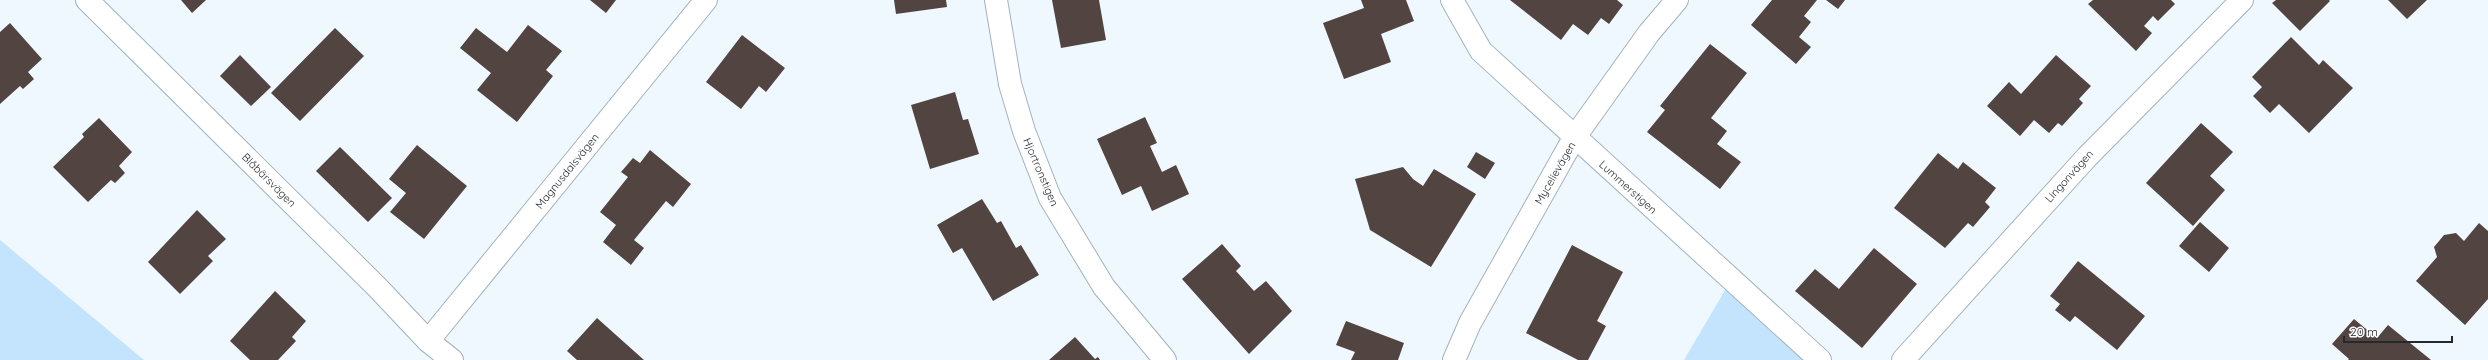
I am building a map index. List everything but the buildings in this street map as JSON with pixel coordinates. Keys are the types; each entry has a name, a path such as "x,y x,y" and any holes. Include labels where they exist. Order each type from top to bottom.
{"street":[{"name":"Blåbärsvägen","path":"86,0 378,288 428,341 452,360"},
{"name":"Magnusdalsvägen","path":"428,341 706,0"},
{"name":"Hjortronstigen","path":"996,0 1010,84 1024,131 1050,198 1104,287 1166,360"},
{"name":"Lummerstigen","path":"1452,0 1481,51 1574,138 1820,360"},
{"name":"Mycelievägen","path":"1454,360 1470,323 1574,138 1649,33 1677,0"},
{"name":"Lingonvägen","path":"1903,360 2087,157 2242,0"}],"shaded area":[{"path":"0,240 144,360 0,360"},
{"path":"1731,280 1820,360 1684,360"}]}
